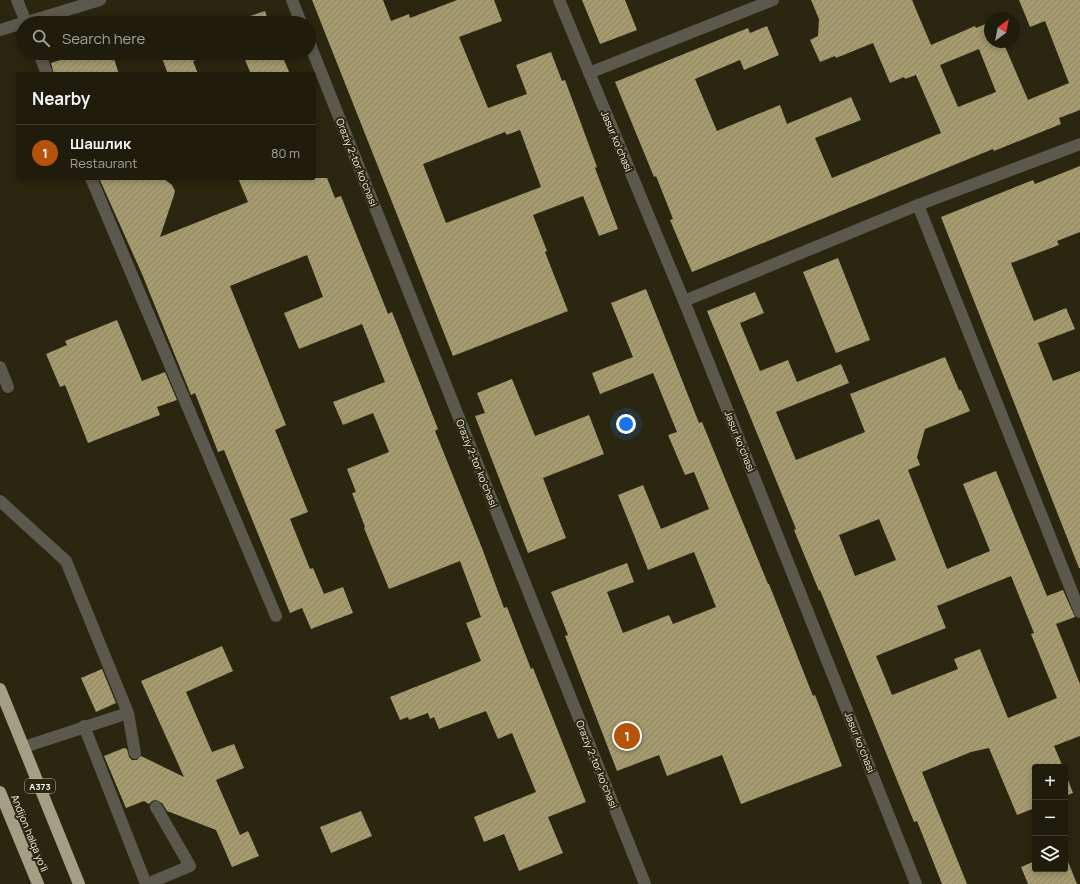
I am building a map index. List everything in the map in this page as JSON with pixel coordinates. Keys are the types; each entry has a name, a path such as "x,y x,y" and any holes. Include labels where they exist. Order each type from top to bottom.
{"highway":[{"name":"A373","path":"0,689 79,884"},
{"name":"Andijon halqa yo‘li","path":"0,792 38,884"}],"street":[{"path":"17,0 23,16"},
{"path":"48,16 100,0"},
{"path":"292,0 299,16"},
{"name":"Jasur koʻchasi","path":"559,0 684,301 916,884"},
{"path":"589,73 773,0"},
{"path":"0,30 16,26"},
{"path":"41,60 46,72"},
{"name":"Oraziy 2-tor koʻchasi","path":"316,60 645,884"},
{"path":"684,301 918,205 1080,144"},
{"path":"92,180 276,616"},
{"path":"918,205 1080,612"},
{"path":"0,367 8,387"},
{"path":"0,502 66,561 128,713 135,753"},
{"path":"24,747 84,726 128,713"},
{"path":"84,726 146,884 190,866 156,807"}],"building":[{"path":"312,0 383,0 391,21 409,14 410,18 457,0 494,0 502,21 459,37 488,108 527,94 516,65 551,52 562,81 565,80 597,167 595,168 618,229 599,236 583,196 533,215 547,251 545,252 568,311 453,356","holes":["520,130 541,187 446,223 423,164 505,132 507,135"]},
{"path":"582,0 625,0 637,30 600,44"},
{"path":"811,0 912,0 931,45 975,26 976,28 984,25 984,48 1006,48 1028,100 1069,83 1045,21 1030,27 1019,0 1080,0 1080,110 1059,118 1061,124 994,151 993,149 692,272 670,220 673,219 656,176 654,177 615,82 748,28 750,33 767,26 779,55 744,70 740,60 695,79 717,131 780,105 787,124 851,97 861,120 815,138 832,178 941,133 916,75 905,79 904,77 890,83 873,43 836,58 835,56 820,62 810,40 818,36 819,19","holes":["979,49 996,92 958,107 940,65"]},
{"path":"265,11 267,16 250,16"},
{"path":"60,60 114,60 118,72 53,72 51,63"},
{"path":"163,60 196,60 193,61 197,72 167,72"},
{"path":"245,60 284,60 289,72 250,72"},
{"path":"1080,166 1080,232 1057,241 1059,245 1011,263 1034,321 1066,308 1075,329 1038,343 1053,381 1080,371 1079,568 941,217 1033,180 1035,184"},
{"path":"316,178 327,178 335,198 341,196 388,314 392,312 438,429 435,431 482,548 504,608 507,607 531,669 533,668 586,802 548,817 563,853 519,871 504,834 484,842 474,817 536,792 512,733 498,739 486,711 439,729 434,717 430,719 428,713 409,720 408,717 400,720 390,697 481,661 466,623 481,617 460,561 389,589 364,528 365,527 352,493 356,492 347,469 389,452 373,413 343,425 333,402 385,382 362,324 299,349 284,313 323,297 307,255 230,286 286,425 275,430 308,512 290,519 310,569 313,568 324,594 343,587 353,613 311,629 302,608 290,613 224,450 218,452 195,393 191,395 142,274 100,180 165,180 172,185 175,191 160,237 248,202 239,180 316,180"},
{"path":"838,258 870,340 836,353 803,272"},
{"path":"646,289 699,423 702,422 769,584 813,696 815,695 842,766 741,804 722,755 667,776 659,755 617,771 565,636 568,635 551,592 627,563 634,582 607,592 623,633 669,615 673,624 716,607 694,552 648,570 618,495 643,485 661,529 709,509 694,472 685,475 668,435 677,432 653,373 600,394 592,373 633,357 611,303"},
{"path":"755,292 764,313 740,323 760,371 788,360 797,382 841,364 849,383 776,412 796,460 865,432 850,394 945,357 970,411 925,429 917,457 920,465 908,470 947,569 990,551 963,484 996,471 1047,596 1063,590 1075,617 1056,624 1080,684 1080,736 1054,746 1062,764 1032,764 1032,809 1017,815 989,748 971,752 922,772 967,884 942,884 917,821 914,822 820,590 819,591 794,530 796,529 707,311","holes":["879,519 896,560 855,576 839,535","1011,576 1034,633 1031,634 1057,698 1008,718 980,649 954,659 958,669 892,695 876,656 946,628 937,606"]},
{"path":"117,320 142,381 165,372 177,400 157,407 160,415 88,443 65,385 60,387 46,354 67,345 65,341"},
{"path":"512,379 535,436 589,415 604,454 543,478 566,538 528,553 475,416 485,413 477,393"},
{"path":"222,646 233,671 186,692 212,752 234,744 244,768 216,780 240,835 248,831 259,856 232,867 216,830 167,811 162,803 156,800 149,804 144,801 126,808 104,756 124,748 127,749 129,757 132,760 137,760 141,756 184,777 141,681"},
{"path":"102,669 116,703 96,712 81,678"},
{"path":"1068,780 1073,793 1068,795"},
{"path":"361,811 372,836 331,853 320,827"},
{"path":"1032,862 1032,872 1068,872 1068,862 1077,884 1028,884 1021,867"}],"place":[{"name":"Шашлик","path":"627,736"}]}
